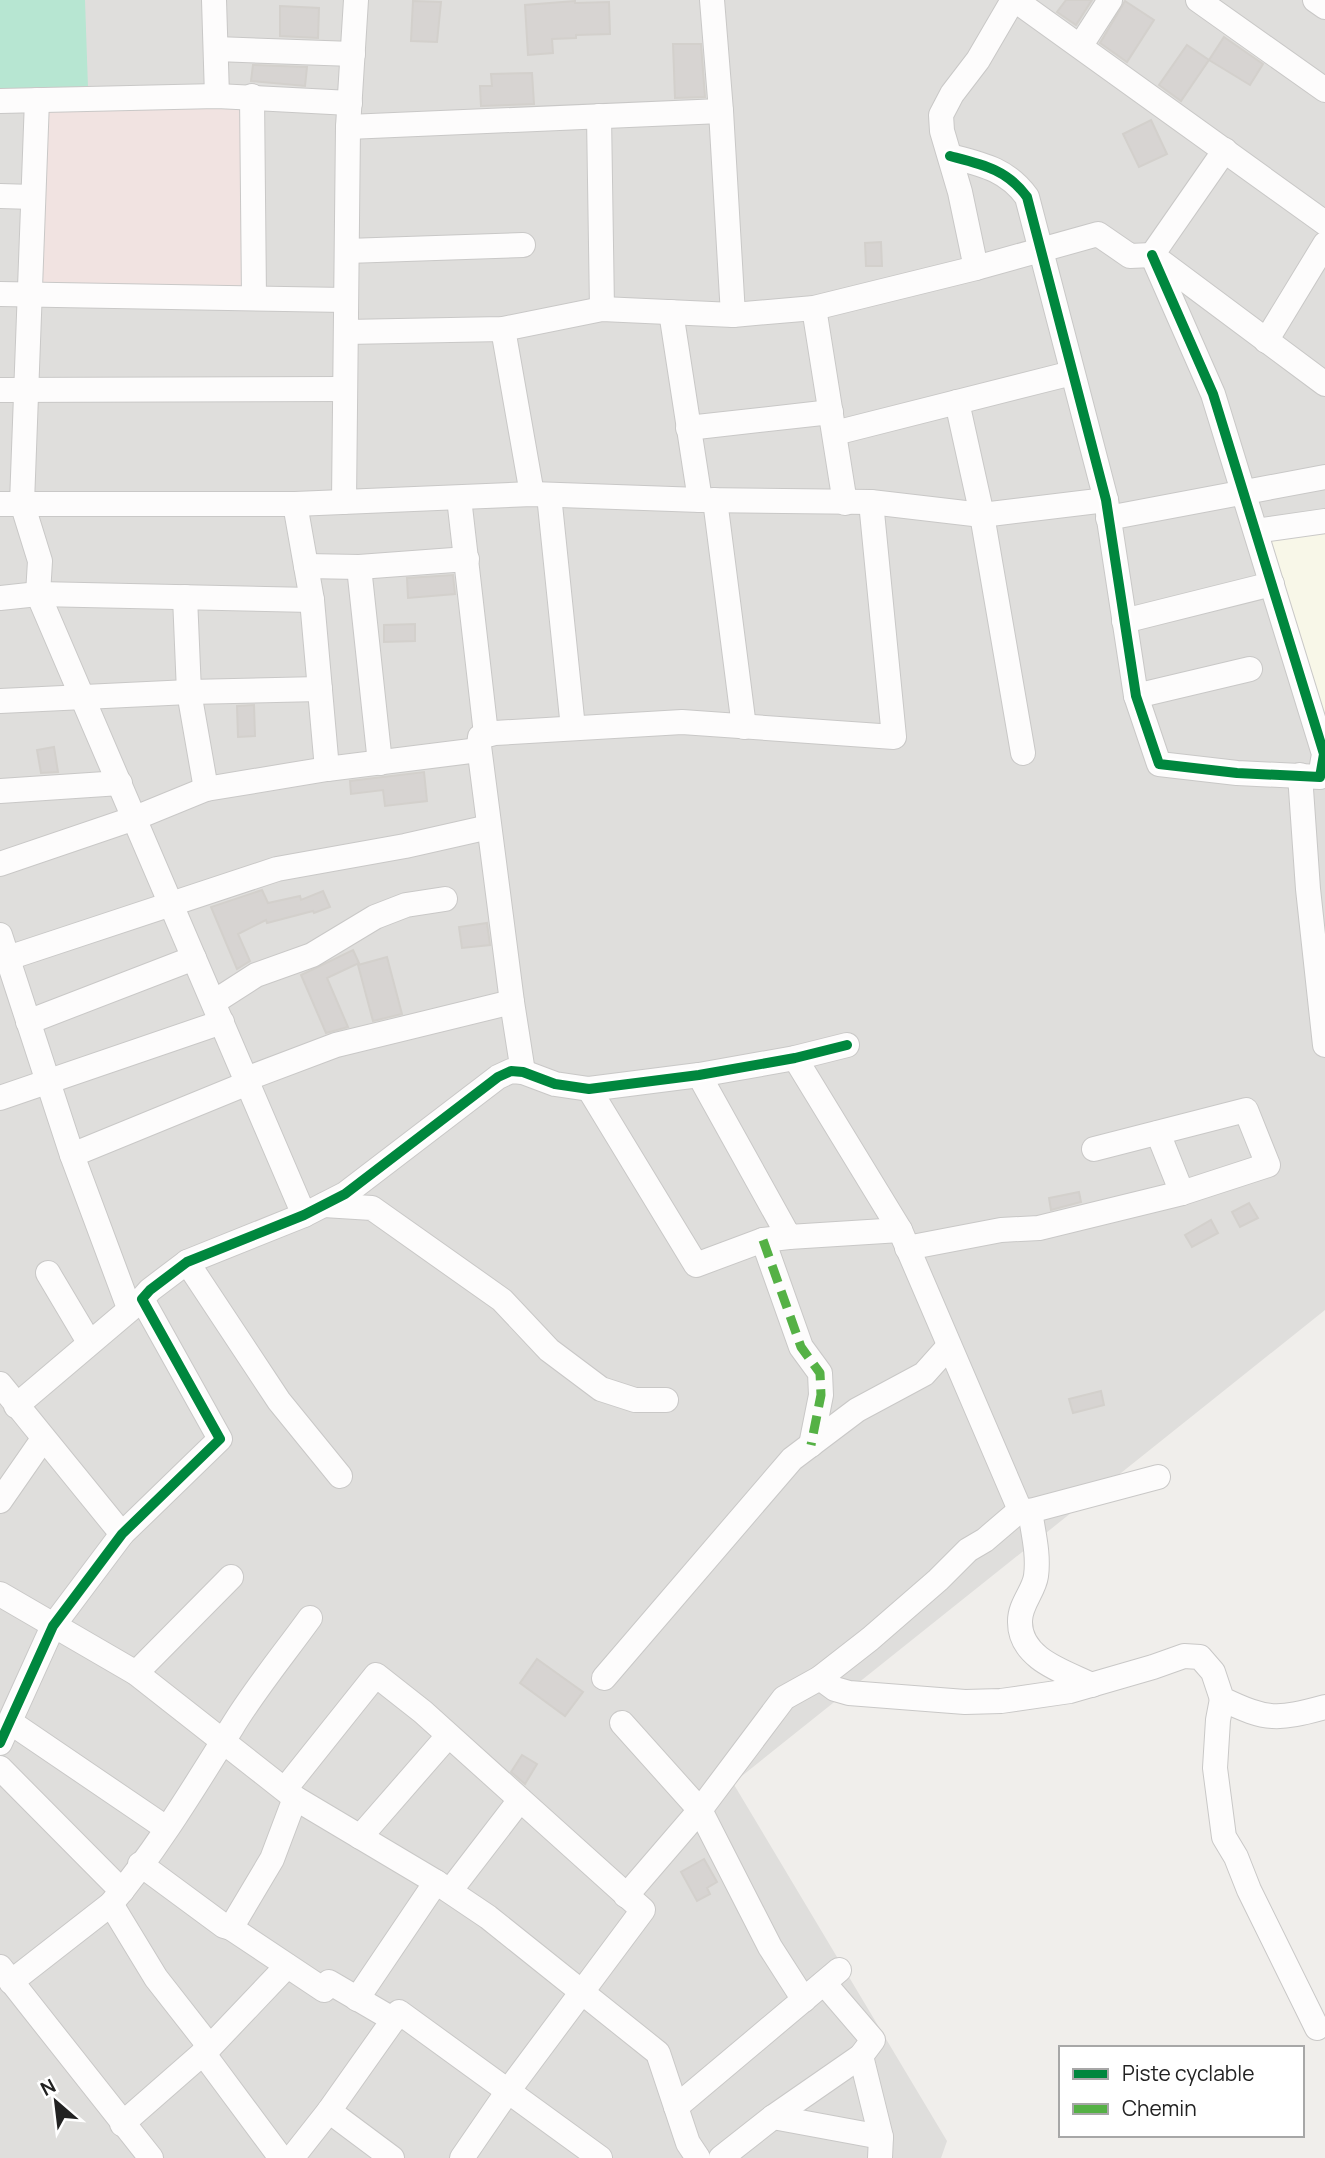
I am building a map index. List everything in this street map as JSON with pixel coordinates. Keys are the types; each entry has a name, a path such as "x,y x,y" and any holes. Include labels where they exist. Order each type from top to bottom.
{"street":[{"path":"214,0 217,96"},
{"path":"344,502 349,115 356,0"},
{"path":"712,0 733,315"},
{"path":"976,268 960,192 942,131 941,115 1014,0 1081,45 1325,223"},
{"path":"1081,45 1110,0"},
{"path":"1198,0 1325,90"},
{"path":"1315,0 1325,7"},
{"path":"216,49 353,54"},
{"path":"0,101 252,96 349,115 599,116 721,111"},
{"path":"252,96 254,298"},
{"path":"37,100 26,390 11,503 40,561 38,594 247,1081 314,1210"},
{"path":"599,116 602,309"},
{"path":"1152,256 1225,150"},
{"path":"950,156 983,164 1016,183 1027,197 1107,509 1136,696 1159,764 1301,784 1325,801"},
{"path":"0,196 33,197"},
{"path":"346,332 503,328 602,309 733,315 814,308 976,268 1098,234 1130,256 1152,256 1325,384"},
{"path":"1266,341 1325,244"},
{"path":"347,251 523,245"},
{"path":"1152,256 1213,394 1324,754 1320,777 1301,784"},
{"path":"0,295 346,300"},
{"path":"814,308 845,502"},
{"path":"671,312 688,428 707,500 744,727"},
{"path":"503,328 540,494 573,728"},
{"path":"688,428 833,423 957,402 1072,373"},
{"path":"0,390 345,389"},
{"path":"957,402 982,515 1023,753"},
{"path":"11,503 295,504 540,494 871,502 982,515 1107,509 1243,492 1325,477"},
{"path":"460,498 489,827 523,1072"},
{"path":"0,864 135,818 206,789 380,763 483,742 573,728 682,722 894,737 871,502"},
{"path":"295,504 312,600 327,769"},
{"path":"1255,531 1325,521"},
{"path":"306,566 359,567 467,559"},
{"path":"359,567 380,763"},
{"path":"1124,621 1272,584"},
{"path":"0,598 38,594 312,600"},
{"path":"184,597 189,692 206,789"},
{"path":"1136,696 1250,669"},
{"path":"0,701 189,692 320,690"},
{"path":"0,791 120,783"},
{"path":"1301,784 1316,893 1325,1045"},
{"path":"166,1828 5,1732 53,1626 122,1534 220,1438 136,1304 72,1155 4,946 172,904 277,869 405,846 489,827"},
{"path":"0,1098 48,1083 218,1012 256,975 312,955 376,917 406,905 444,900"},
{"path":"29,1022 194,958"},
{"path":"72,1155 336,1045 512,1002"},
{"path":"122,1534 6,1398 89,1342 187,1262 314,1210 345,1194 498,1077 511,1071 523,1072 555,1084 589,1089 795,1058 846,1045"},
{"path":"795,1058 903,1239 1025,1510 1037,1555 1036,1578 1025,1600 1020,1623 1026,1645 1037,1658 1093,1685"},
{"path":"699,1074 789,1237"},
{"path":"589,1089 696,1265 763,1240 789,1237 903,1239 1039,1228 1182,1193 1268,1165 1245,1110 1094,1149"},
{"path":"1158,1133 1182,1193"},
{"path":"314,1210 373,1208 502,1300 549,1350 601,1389 635,1400 666,1400"},
{"path":"763,1240 801,1347 820,1373 821,1395 811,1445"},
{"path":"187,1262 279,1401 340,1476"},
{"path":"48,1273 89,1342"},
{"path":"604,1678 792,1459 857,1410 924,1374 949,1346"},
{"path":"0,1501 43,1439"},
{"path":"626,1896 700,1810 784,1698 820,1678 938,1580 968,1550 1025,1510 1158,1477"},
{"path":"136,1673 231,1577"},
{"path":"0,1594 136,1673 290,1793 443,1886 488,1917 658,2053 688,2143 698,2158"},
{"path":"151,2158 6,1975 117,1898 232,1727 310,1618"},
{"path":"820,1678 835,1689 849,1693 965,1702 1001,1702 1093,1685 1184,1656 1200,1657 1213,1672 1222,1699 1215,1768 1224,1837 1317,2028"},
{"path":"231,1928 272,1859 290,1793 376,1675 423,1712 643,1910 508,2091 462,2158"},
{"path":"1222,1699 1254,1714 1286,1717 1325,1707"},
{"path":"622,1723 700,1810 770,1947 804,2000"},
{"path":"360,1837 448,1736"},
{"path":"0,1768 117,1898 156,1978 281,2158"},
{"path":"357,1998 443,1886 520,1800"},
{"path":"141,1864 224,1926 324,1990 329,1982 394,2020"},
{"path":"122,2124 206,2050 287,1966"},
{"path":"676,2107 832,1977 873,2040 861,2056 773,2117 721,2158"},
{"path":"292,2158 399,2012 600,2158"},
{"path":"773,2117 881,2148 861,2056"},
{"path":"328,2111 392,2158"}],"shaded area":[{"path":"0,0 1325,0 1325,1310 733,1783 947,2141 941,2158 0,2158"},
{"path":"43,106 244,106 242,289 41,288"},
{"path":"1325,528 1325,727 1269,534"}],"green space":[{"path":"0,0 85,0 88,88 0,91"}],"building":[{"path":"1066,0 1092,0 1076,25 1057,12"},
{"path":"413,1 441,2 437,42 411,41"},
{"path":"575,1 609,2 610,34 552,39 553,53 528,55 525,5"},
{"path":"1125,1 1154,20 1127,62 1100,43"},
{"path":"280,6 319,8 318,38 280,36"},
{"path":"1224,37 1263,64 1250,85 1209,60"},
{"path":"673,44 701,44 705,97 675,98"},
{"path":"1187,45 1209,60 1181,101 1159,85"},
{"path":"253,65 307,67 305,86 251,81"},
{"path":"532,73 534,104 481,106 480,86 492,86 491,74"},
{"path":"1151,120 1167,154 1139,167 1123,134"},
{"path":"881,242 882,266 866,266 865,243"},
{"path":"453,575 455,594 408,598 407,578"},
{"path":"415,624 415,641 384,642 384,625"},
{"path":"254,705 255,736 238,737 237,706"},
{"path":"54,747 58,772 41,773 37,750"},
{"path":"424,772 427,801 385,806 383,790 351,794 350,781"},
{"path":"262,890 268,903 300,896 301,900 323,891 330,907 267,923 266,920 238,934 250,961 237,969 211,907"},
{"path":"487,923 490,945 462,948 459,927"},
{"path":"353,950 359,963 327,978 348,1027 326,1033 301,975"},
{"path":"387,957 402,1014 373,1021 358,965"},
{"path":"1079,1192 1081,1202 1051,1210 1049,1198"},
{"path":"1249,1203 1258,1218 1240,1227 1232,1212"},
{"path":"1211,1220 1218,1233 1192,1247 1185,1235"},
{"path":"1101,1391 1104,1405 1073,1413 1069,1399"},
{"path":"537,1659 583,1692 565,1716 520,1683"},
{"path":"522,1755 537,1764 525,1784 511,1772"},
{"path":"704,1859 717,1882 707,1888 710,1894 697,1901 681,1872"}],"marked path":[{"path":"763,1240 801,1347 820,1373 821,1395 811,1445"}],"cycle path":[{"path":"950,156 993,169 1011,180 1027,197 1106,500 1136,696 1159,764 1237,773 1320,777 1324,754 1213,394 1152,255"},
{"path":"0,1743 53,1626 122,1534 220,1439 142,1299 150,1290 187,1262 304,1215 345,1194 498,1077 511,1071 523,1072 555,1084 589,1089 699,1075 795,1058 847,1045"}]}
